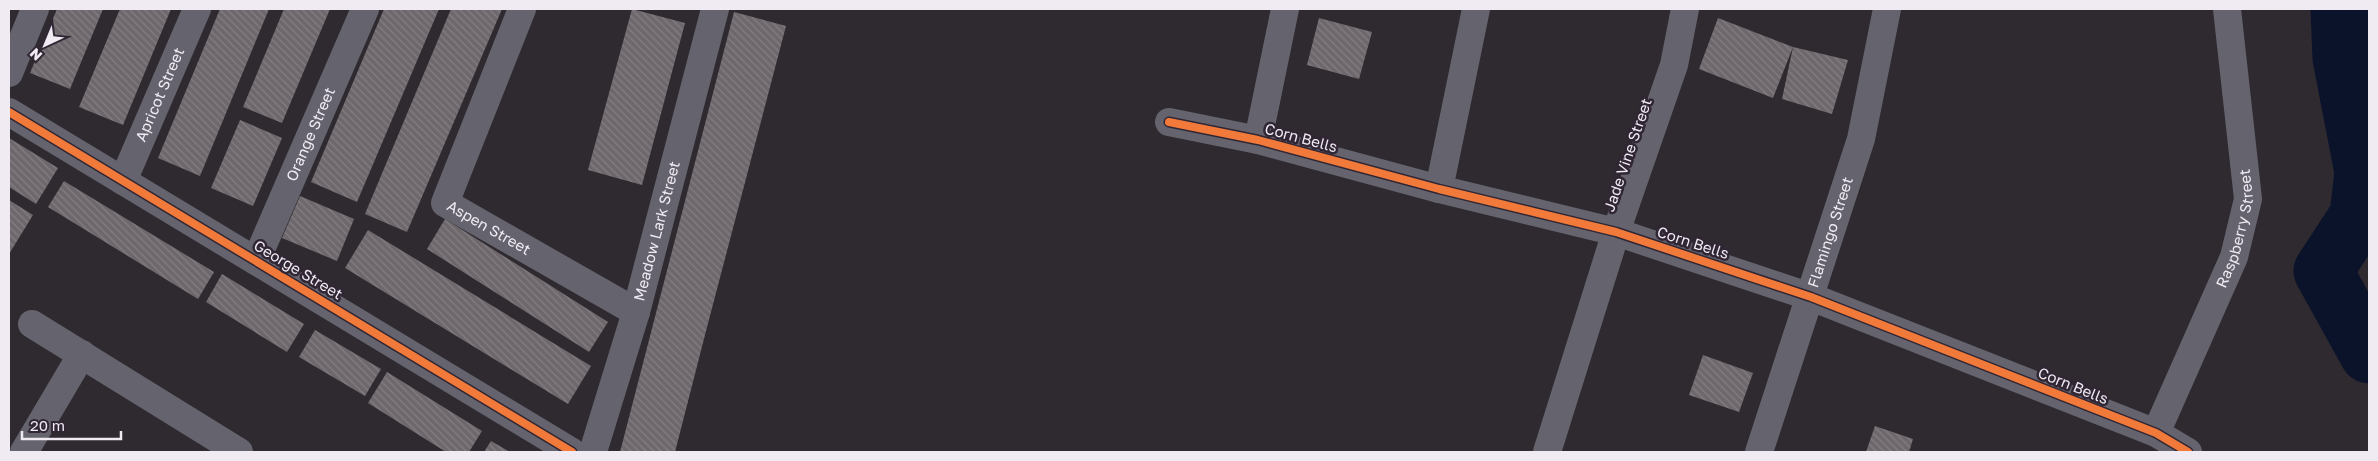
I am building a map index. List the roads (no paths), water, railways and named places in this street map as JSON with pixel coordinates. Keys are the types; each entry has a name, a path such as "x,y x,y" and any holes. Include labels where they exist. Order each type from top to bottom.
{"street":[{"path":"9,73 35,9"},
{"name":"Apricot Street","path":"124,181 197,9"},
{"name":"Orange Street","path":"256,261 365,9"},
{"name":"Aspen Street","path":"522,9 445,203 636,312"},
{"name":"Meadow Lark Street","path":"593,452 636,312 715,9"},
{"path":"1258,140 1285,9"},
{"path":"1440,189 1476,9"},
{"name":"Jade Vine Street","path":"1547,452 1616,232 1674,65 1685,9"},
{"name":"Flamingo Street","path":"1759,452 1861,139 1887,9"},
{"name":"Raspberry Street","path":"2156,433 2234,257 2248,199 2227,9"},
{"name":"George Street","path":"9,112 572,452"},
{"name":"Corn Bells","path":"1169,122 1258,140 1440,189 1616,232 1811,297 2156,433 2188,452"},
{"path":"32,324 238,452"},
{"path":"24,452 82,354"}],"waterway":[{"path":"2340,9 2342,58 2364,172 2359,216 2323,271 2369,354"}]}
